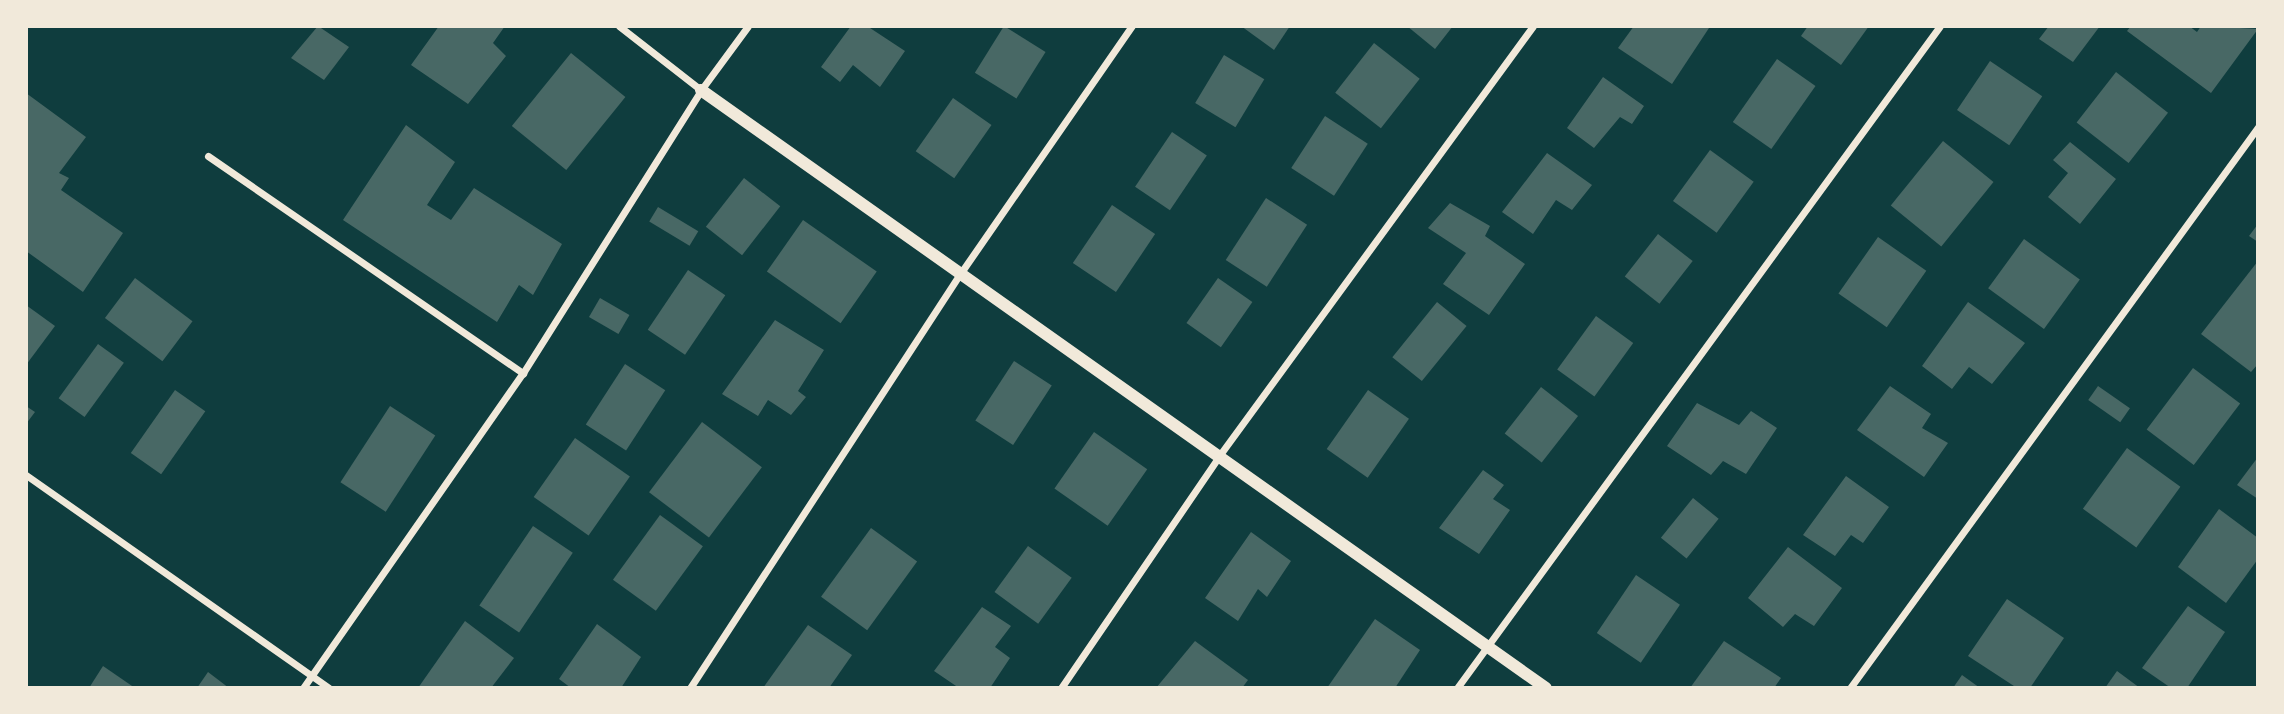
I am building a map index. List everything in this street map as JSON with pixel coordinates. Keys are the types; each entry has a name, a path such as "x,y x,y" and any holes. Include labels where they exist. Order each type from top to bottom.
{"street":[{"path":"619,26 701,90 1546,688"},
{"path":"303,688 523,373 701,90 748,26"},
{"path":"690,688 960,274 1132,26"},
{"path":"1061,688 1219,456 1533,26"},
{"path":"1457,688 1940,26"},
{"path":"1850,688 2258,127"},
{"path":"208,156 523,373"},
{"path":"26,475 329,688"}],"building":[{"path":"318,26 349,47 324,80 291,58"},
{"path":"439,26 505,26 493,43 506,56 468,104 411,65"},
{"path":"851,26 867,26 905,51 880,87 853,65 840,82 821,67"},
{"path":"1004,26 1046,52 1016,99 975,73"},
{"path":"1241,26 1290,26 1274,50"},
{"path":"1407,26 1453,26 1435,49"},
{"path":"1634,26 1709,28 1672,84 1618,48"},
{"path":"1808,26 1869,26 1841,65 1801,36"},
{"path":"2049,26 2100,26 2073,62 2039,39"},
{"path":"2131,26 2189,26 2197,32 2201,26 2258,29 2211,93 2127,31"},
{"path":"1374,43 1420,79 1381,128 1335,93"},
{"path":"571,53 625,97 566,170 512,126"},
{"path":"1224,55 1264,79 1235,127 1195,103"},
{"path":"1777,59 1816,86 1771,149 1733,122"},
{"path":"1990,61 2042,96 2009,145 1957,110"},
{"path":"2116,72 2168,113 2129,163 2077,122"},
{"path":"1603,77 1644,106 1632,124 1620,117 1594,148 1567,128"},
{"path":"26,93 86,137 59,173 69,178 61,190 123,233 83,292 26,251"},
{"path":"953,98 992,125 954,178 916,151"},
{"path":"1325,116 1368,144 1334,196 1291,168"},
{"path":"406,125 455,162 427,205 451,220 474,188 562,244 533,295 519,285 497,322 343,220"},
{"path":"1172,132 1207,155 1170,210 1135,187"},
{"path":"1943,141 1994,182 1941,246 1891,206"},
{"path":"2070,142 2116,179 2080,224 2048,197 2068,173 2053,160"},
{"path":"1710,150 1754,182 1717,233 1673,201"},
{"path":"1547,153 1592,185 1572,210 1556,200 1533,234 1502,212"},
{"path":"744,178 780,206 742,255 706,227"},
{"path":"1266,198 1307,225 1267,287 1226,260"},
{"path":"1450,203 1490,226 1485,236 1525,264 1489,315 1443,284 1466,253 1428,228"},
{"path":"1112,205 1155,234 1116,292 1073,263"},
{"path":"658,207 698,231 690,246 649,222"},
{"path":"803,220 877,272 841,323 767,272"},
{"path":"2258,224 2258,242 2249,236"},
{"path":"1658,234 1693,261 1659,304 1625,277"},
{"path":"1878,237 1926,271 1887,327 1838,294"},
{"path":"2024,239 2080,280 2044,329 1988,288"},
{"path":"2258,261 2258,364 2251,372 2201,334"},
{"path":"688,270 725,295 685,355 648,330"},
{"path":"135,278 193,321 162,361 105,318"},
{"path":"1218,278 1252,302 1221,347 1186,323"},
{"path":"600,298 629,315 618,334 589,317"},
{"path":"1437,302 1467,326 1422,381 1392,357"},
{"path":"1968,302 2025,343 1992,384 1969,367 1952,389 1922,366"},
{"path":"26,305 55,326 26,365"},
{"path":"1596,316 1633,343 1594,396 1557,369"},
{"path":"775,320 824,350 798,391 806,397 791,415 768,400 758,416 722,394"},
{"path":"98,344 124,363 85,417 59,398"},
{"path":"1014,361 1052,386 1013,445 975,421"},
{"path":"625,364 665,390 626,451 586,424"},
{"path":"2193,368 2240,404 2194,465 2147,429"},
{"path":"1890,386 1931,414 1922,428 1948,443 1924,477 1857,430"},
{"path":"2098,386 2130,408 2120,422 2088,400"},
{"path":"1541,387 1578,416 1542,462 1505,433"},
{"path":"175,390 205,411 161,474 131,453"},
{"path":"1368,390 1409,419 1368,478 1327,449"},
{"path":"1697,403 1739,425 1751,411 1777,428 1746,474 1723,461 1711,475 1667,446"},
{"path":"26,406 35,412 26,424"},
{"path":"390,406 435,435 386,512 340,482"},
{"path":"702,422 762,467 709,537 649,492"},
{"path":"1094,432 1147,469 1108,526 1054,489"},
{"path":"575,438 630,476 589,535 534,497"},
{"path":"2127,448 2180,487 2136,547 2083,509"},
{"path":"2258,457 2258,499 2237,485"},
{"path":"1483,470 1504,485 1493,499 1510,510 1479,554 1439,528"},
{"path":"1846,476 1889,507 1863,543 1851,535 1835,556 1803,535"},
{"path":"1693,498 1719,519 1687,558 1661,538"},
{"path":"2219,509 2258,538 2258,559 2226,603 2178,567"},
{"path":"660,515 703,546 656,611 613,580"},
{"path":"533,526 573,553 519,632 479,606"},
{"path":"871,528 917,562 867,630 821,597"},
{"path":"1251,532 1291,561 1267,597 1258,589 1238,621 1205,598"},
{"path":"1028,546 1072,578 1038,624 994,592"},
{"path":"1788,547 1842,588 1814,626 1795,614 1783,627 1748,598"},
{"path":"1636,575 1680,605 1641,663 1597,633"},
{"path":"2007,599 2064,638 2030,688 2017,688 1968,656"},
{"path":"2188,606 2225,632 2187,688 2171,688 2142,668"},
{"path":"982,607 1011,626 995,647 1010,658 990,688 959,688 934,671"},
{"path":"1375,619 1420,650 1395,688 1327,688"},
{"path":"465,621 514,658 491,688 418,688"},
{"path":"597,624 641,657 621,688 571,688 559,679"},
{"path":"808,625 852,655 829,688 763,688"},
{"path":"1195,641 1248,680 1242,688 1156,688"},
{"path":"1724,641 1781,678 1774,688 1690,688"},
{"path":"103,666 135,688 89,688"},
{"path":"2117,671 2140,688 2105,688"},
{"path":"208,672 229,688 197,688"},
{"path":"1962,675 1980,688 1953,688"}]}
